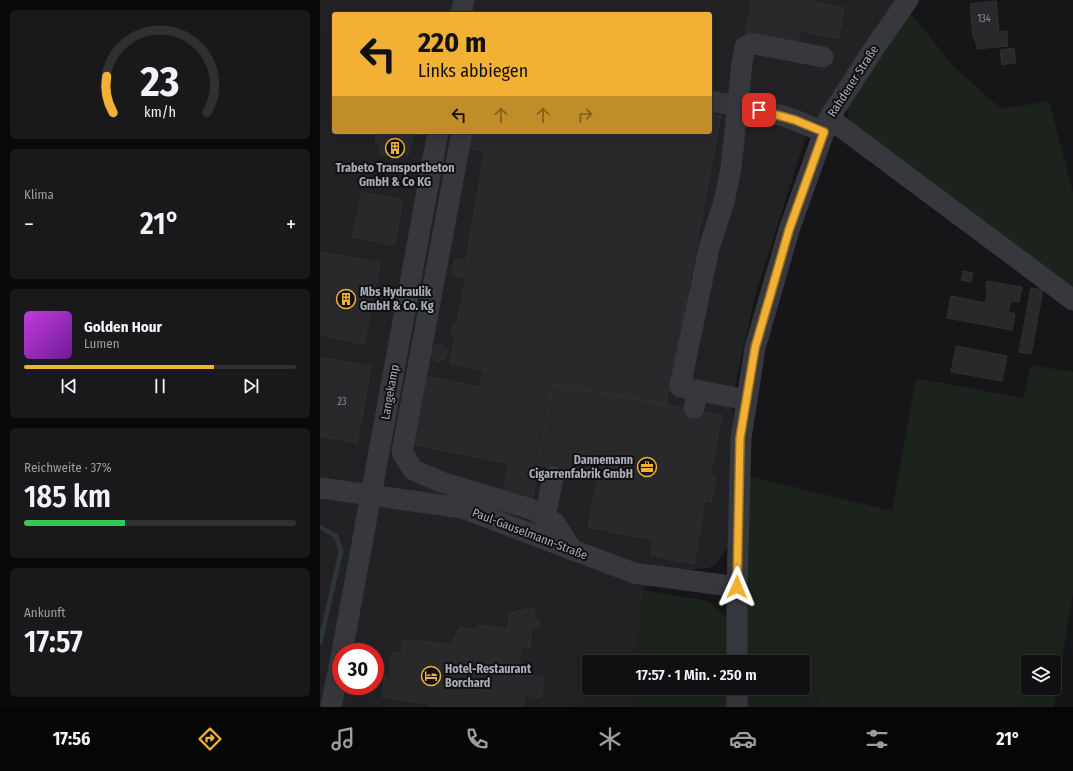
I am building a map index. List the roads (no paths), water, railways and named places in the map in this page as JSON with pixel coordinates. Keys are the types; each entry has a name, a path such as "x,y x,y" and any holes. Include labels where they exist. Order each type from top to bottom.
{"street":[{"path":"461,12 464,0"},
{"name":"Rahdener Straße","path":"737,655 740,438 755,348 789,230 826,125 877,44 908,0"},
{"path":"746,400 696,399 680,387 709,248 724,202 731,168 745,47 750,44 823,57"},
{"path":"712,101 770,112 795,120 826,125 1073,300"},
{"name":"Langekamp","path":"344,643 438,134"},
{"path":"462,134 402,452 413,470 442,482 531,509 545,517 555,523 572,550"},
{"path":"545,517 553,477"},
{"name":"Paul-Gauselmann-Straße","path":"320,488 372,494 462,508 634,574 737,587"},
{"path":"331,707 333,695"},
{"path":"737,695 737,707"}],"waterway":[{"path":"320,527 336,536 341,551 320,643"}],"place":[{"name":"Trabeto Transportbeton GmbH & Co KG","path":"395,148"},
{"name":"Mbs Hydraulik GmbH & Co. Kg","path":"346,299"},
{"name":"Dannemann Cigarrenfabrik GmbH","path":"647,467"},
{"name":"Hotel-Restaurant Borchard","path":"431,676"}]}
